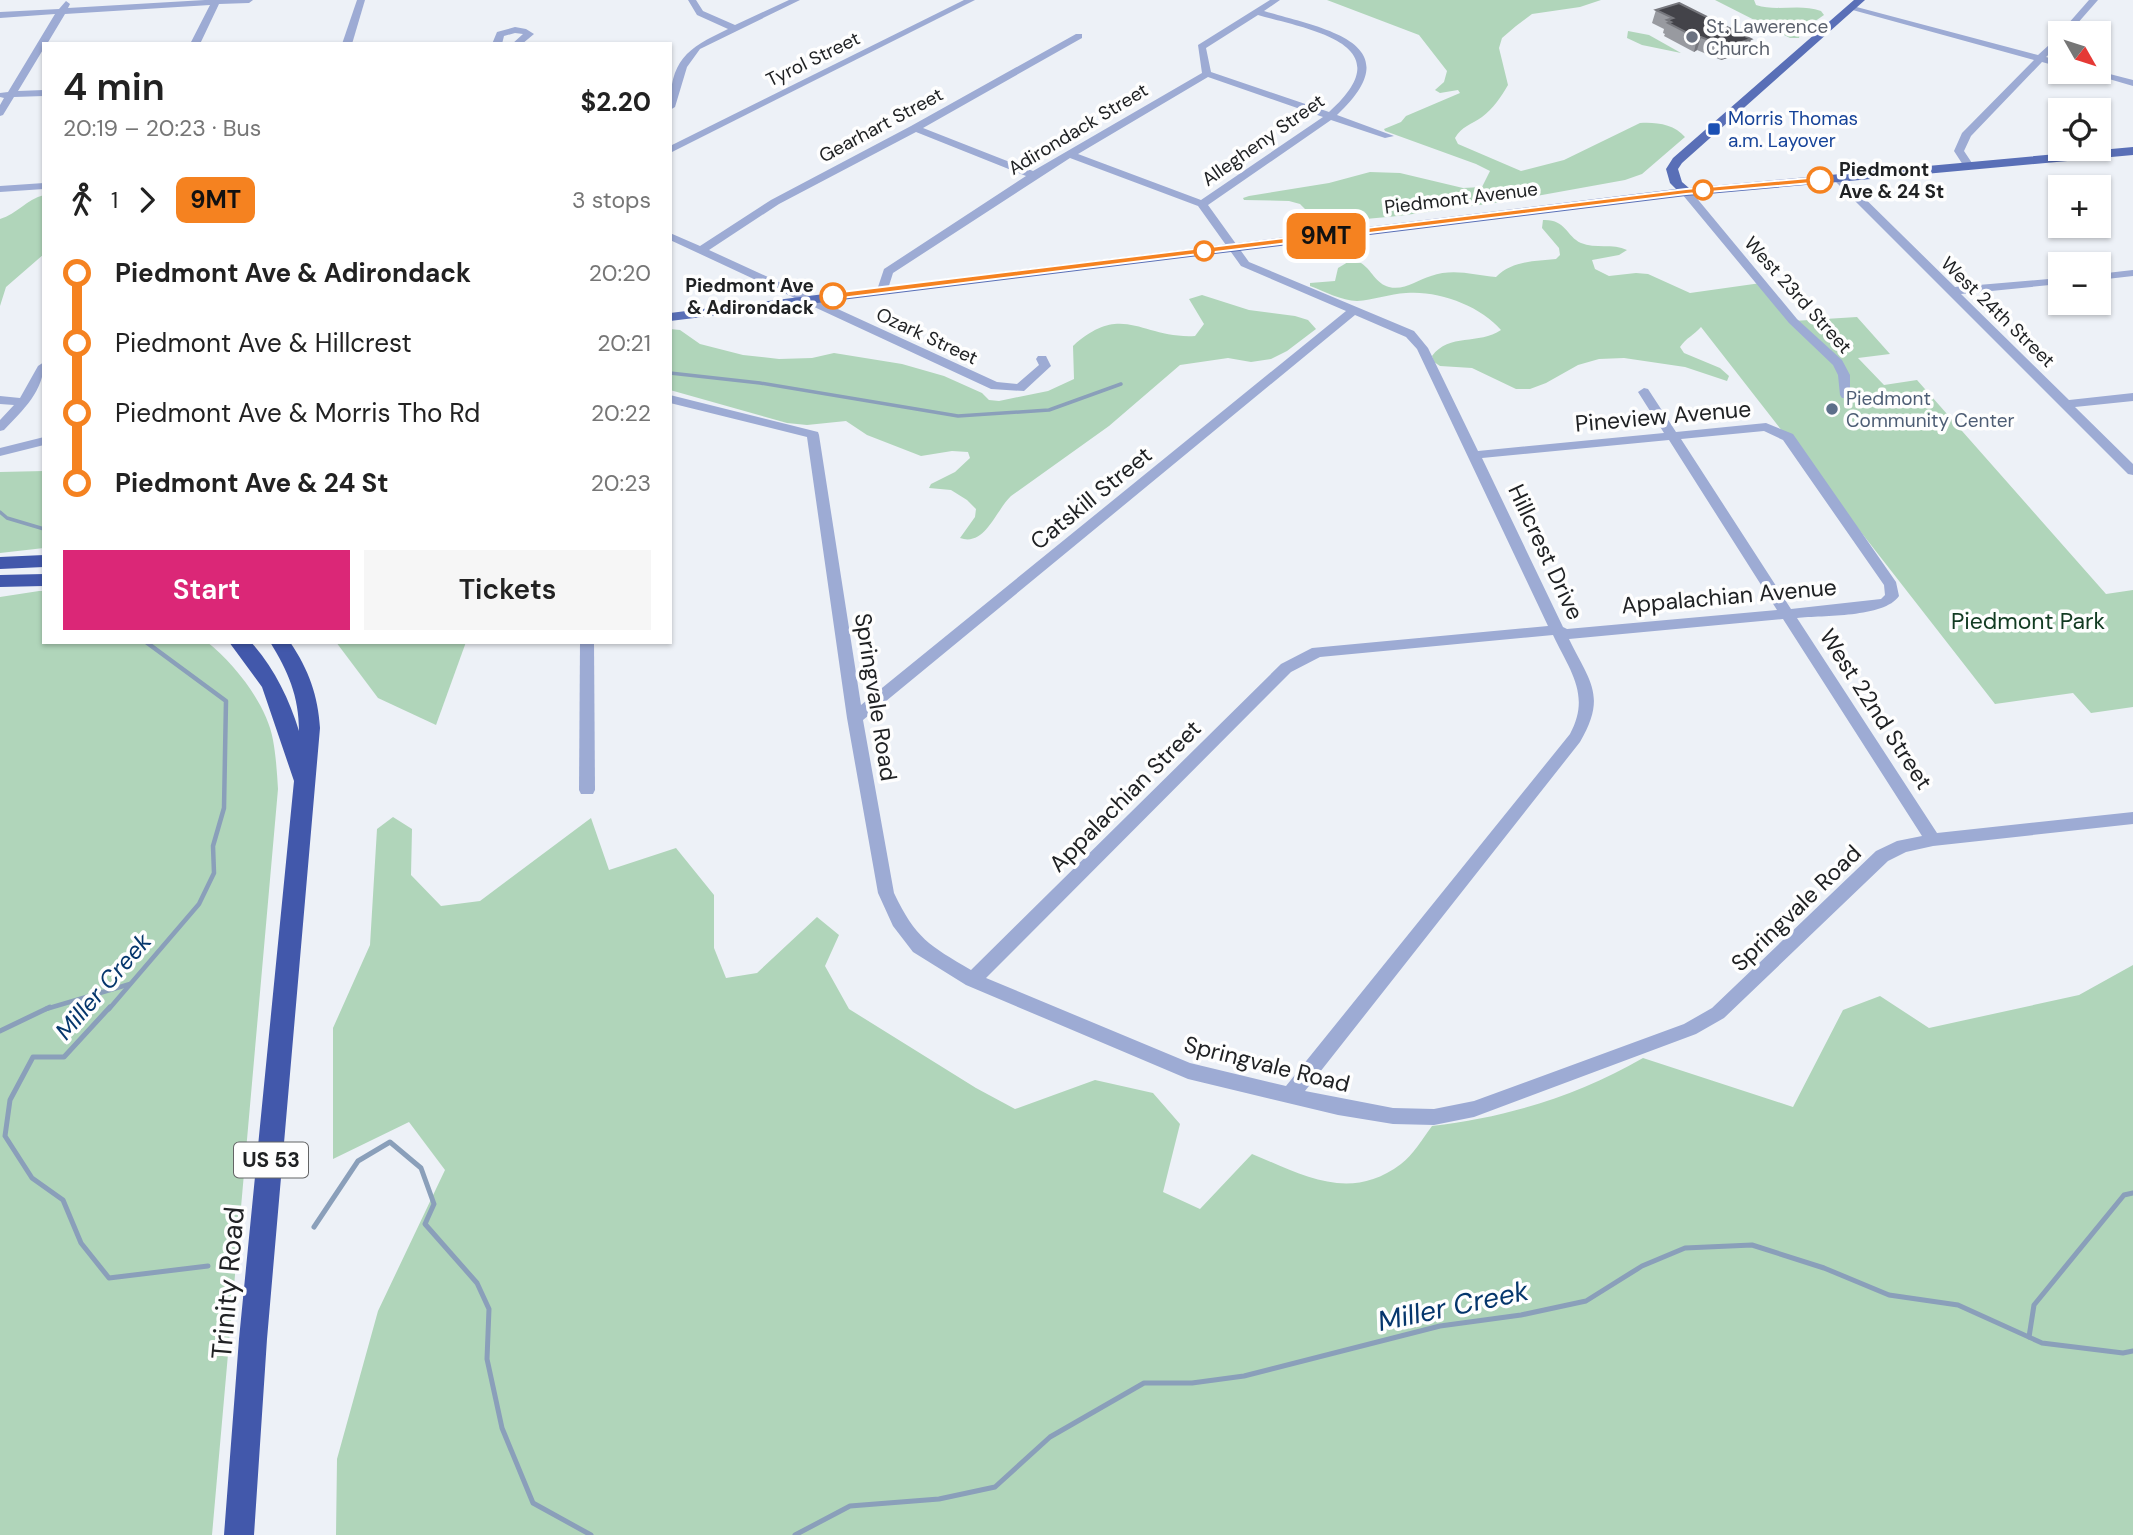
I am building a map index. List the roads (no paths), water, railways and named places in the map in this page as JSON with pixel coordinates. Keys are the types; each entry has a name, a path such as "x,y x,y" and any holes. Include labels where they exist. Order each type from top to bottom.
{"highway":[{"path":"0,563 42,561"},
{"path":"0,580 42,580"},
{"name":"Trinity Road","path":"241,644 262,668 279,701 304,786"},
{"name":"Trinity Road","path":"239,1535 253,1339 304,786 310,746 309,705 298,669 281,644"}],"main road":[{"path":"1686,191 1673,177 1672,169 1677,161 1856,4"},
{"name":"Piedmont Avenue","path":"672,317 1686,191 2133,151"}],"street":[{"path":"0,113 5,95 69,0"},
{"path":"0,15 141,3 249,0"},
{"path":"348,42 361,0"},
{"path":"692,0 700,13 734,27"},
{"path":"672,100 682,67 697,47 734,27 796,0"},
{"name":"Tyrol Street","path":"672,149 971,0"},
{"path":"1276,0 1201,47 1207,74 1389,136"},
{"path":"2075,21 2094,0"},
{"path":"196,42 217,1"},
{"path":"1856,4 2048,61"},
{"name":"Allegheny Street","path":"1202,204 1332,115 1358,88 1363,71 1357,54 1343,39 1257,12"},
{"path":"498,42 500,34 506,31 516,29 529,34 519,42"},
{"name":"Gearhart Street","path":"701,250 775,202 915,128 1079,36"},
{"path":"1969,166 1959,151 1966,135 2048,52"},
{"name":"Adirondack Street","path":"883,290 888,271 1034,175 1207,74"},
{"path":"2111,77 2133,83"},
{"path":"5,95 42,93"},
{"path":"915,128 1034,175"},
{"path":"1069,154 1202,204"},
{"name":"West 24th Street","path":"1838,178 2133,471"},
{"path":"0,190 42,186"},
{"name":"West 23rd Street","path":"1686,191 1793,321 1838,363 1846,395"},
{"name":"Hillcrest Drive","path":"1202,204 1244,264 1410,334 1422,348 1586,689 1590,703 1585,721 1575,738 1290,1096"},
{"name":"Ozark Street","path":"672,237 995,386 1020,388 1045,366 1041,359"},
{"path":"2111,276 2133,274"},
{"path":"1951,291 2048,282"},
{"name":"Catskill Street","path":"855,718 1354,310"},
{"path":"0,427 24,402 42,370"},
{"name":"West 22nd Street","path":"1644,392 1933,839"},
{"path":"2066,404 2133,397"},
{"path":"0,400 24,402"},
{"name":"Springvale Road","path":"674,402 813,436 855,718 886,893 899,921 919,947 972,981 1188,1071 1290,1096 1393,1116 1434,1117 1474,1109 1690,1029 1718,1013 1882,856 1903,846 1933,839 2133,818"},
{"name":"Pineview Avenue","path":"1474,456 1766,427 1788,437 1891,585 1892,596"},
{"path":"0,452 42,442"},
{"name":"Appalachian Avenue","path":"1317,652 1558,630 1565,634 1873,606 1886,602 1892,596"},
{"path":"587,644 587,790"},
{"name":"Appalachian Street","path":"972,981 1286,668 1317,652"}],"waterway":[{"path":"672,373 760,383 958,416 1049,410 1121,384"},
{"name":"Miller Creek","path":"0,512 7,518 42,528"},
{"name":"Miller Creek","path":"109,1009 199,904 214,873 213,846 224,808 226,701 149,644"},
{"path":"46,1009 130,984"},
{"path":"0,1031 50,1007"},
{"name":"Miller Creek","path":"110,1007 64,1057 33,1057 10,1100 5,1136 32,1178 63,1200 81,1243 109,1278 208,1266"},
{"name":"Miller Creek","path":"314,1227 358,1161 390,1142 421,1168 434,1204 425,1224 477,1283 489,1309 487,1359 502,1428 533,1503 591,1535"},
{"path":"2029,1337 2034,1305 2124,1195 2133,1193"},
{"name":"Miller Creek","path":"795,1535 850,1506 939,1499 995,1487 1050,1437 1144,1383 1192,1383 1244,1376 1440,1326 1521,1315 1586,1301 1642,1266 1685,1248 1752,1245 1824,1268 1889,1295 1958,1305 2042,1343 2123,1353 2133,1351"}],"place":[{"name":"St. Lawerence Church","path":"1692,37"},
{"name":"Morris Thomas a.m. Layover","path":"1714,129"},
{"name":"Piedmont Ave & 24 St","path":"1820,180"},
{"name":"Piedmont Ave & Adirondack","path":"833,296"},
{"name":"Piedmont Community Center","path":"1832,409"}],"park label":[{"name":"Piedmont Park","path":"2028,621"}]}
